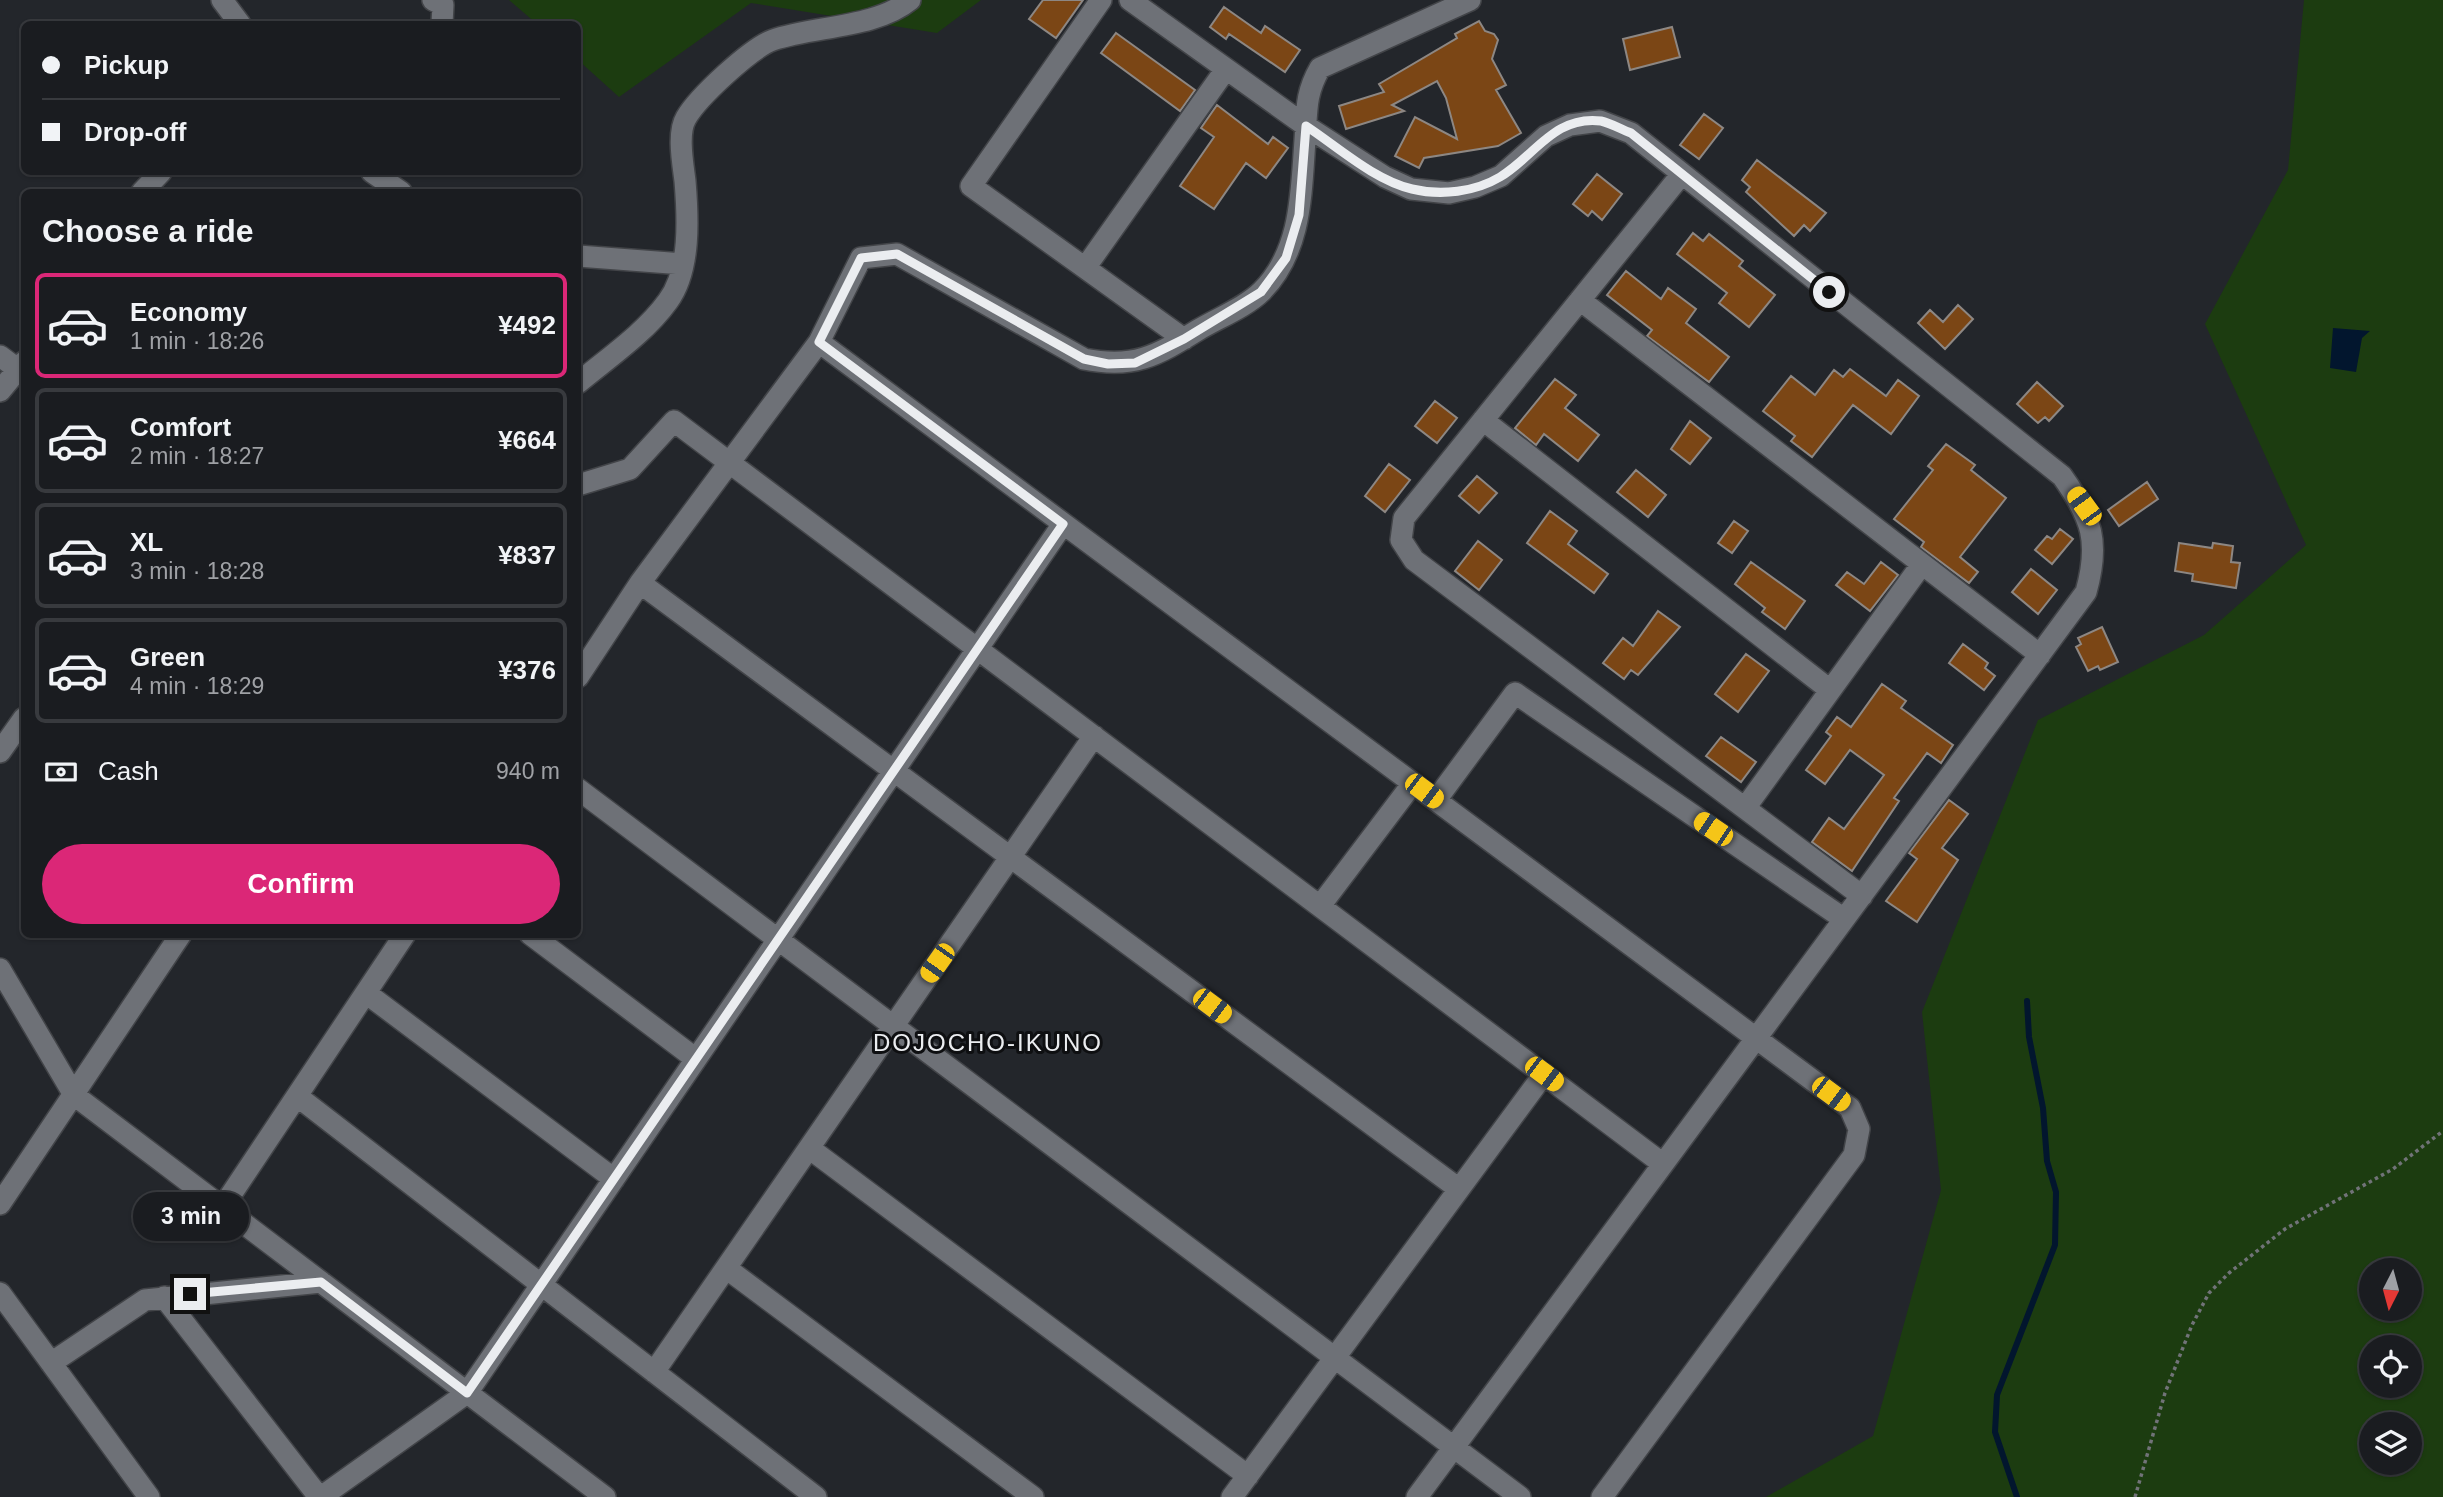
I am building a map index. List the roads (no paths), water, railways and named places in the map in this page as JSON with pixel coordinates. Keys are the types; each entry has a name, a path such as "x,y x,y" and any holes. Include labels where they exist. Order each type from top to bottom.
{"street":[{"path":"222,0 238,21"},
{"path":"433,0 443,5 442,21"},
{"path":"581,380 638,332 670,299 683,264 687,206 682,150 684,119 731,69 771,41 847,24 902,7 910,0"},
{"path":"1101,0 971,186 1184,339"},
{"path":"1130,0 1306,126 1385,177 1411,189 1449,193 1475,187 1501,176 1546,136 1570,125 1600,121 1631,133 2062,476 2084,506 2093,534 2094,562 2086,592 1417,1497"},
{"path":"581,672 640,583 819,342 861,258 897,254 1084,359 1108,364 1135,363 1184,339 1261,292 1286,258 1299,215 1308,89 1320,68 1470,0"},
{"path":"1085,268 1226,69"},
{"path":"145,189 158,175"},
{"path":"376,175 397,189"},
{"path":"1681,175 1404,518 1401,540 1414,561 1862,895"},
{"path":"581,256 683,264"},
{"path":"1580,300 2040,655"},
{"path":"819,342 1850,1108 1859,1129 1854,1155 1602,1497"},
{"path":"0,356 21,368"},
{"path":"0,391 21,371"},
{"path":"1483,420 1830,690"},
{"path":"581,484 631,469 674,421 1663,1164"},
{"path":"164,1297 320,1497 467,1393 1063,524"},
{"path":"1745,808 1922,564"},
{"path":"640,583 1459,1189"},
{"path":"1436,800 1515,694 1844,919"},
{"path":"0,752 21,722"},
{"path":"654,1372 1094,736"},
{"path":"1320,906 1413,783"},
{"path":"581,791 1520,1497"},
{"path":"0,1204 178,938"},
{"path":"222,1208 402,938"},
{"path":"535,938 696,1059"},
{"path":"0,969 74,1095 605,1497"},
{"path":"366,993 614,1179"},
{"path":"1232,1497 1544,1074"},
{"path":"297,1096 816,1497"},
{"path":"809,1148 1248,1475"},
{"path":"726,1268 1033,1497"},
{"path":"51,1363 145,1300 321,1282"},
{"path":"0,1293 149,1497"}],"water":[{"path":"2333,328 2370,331 2362,338 2356,372 2330,368"}],"waterway":[{"path":"2017,1497 1995,1432 1997,1395 2055,1245 2056,1192 2047,1161 2043,1108 2029,1037 2027,1001"}],"district":[{"name":"DOJOCHO-IKUNO","path":"988,1042"}]}
